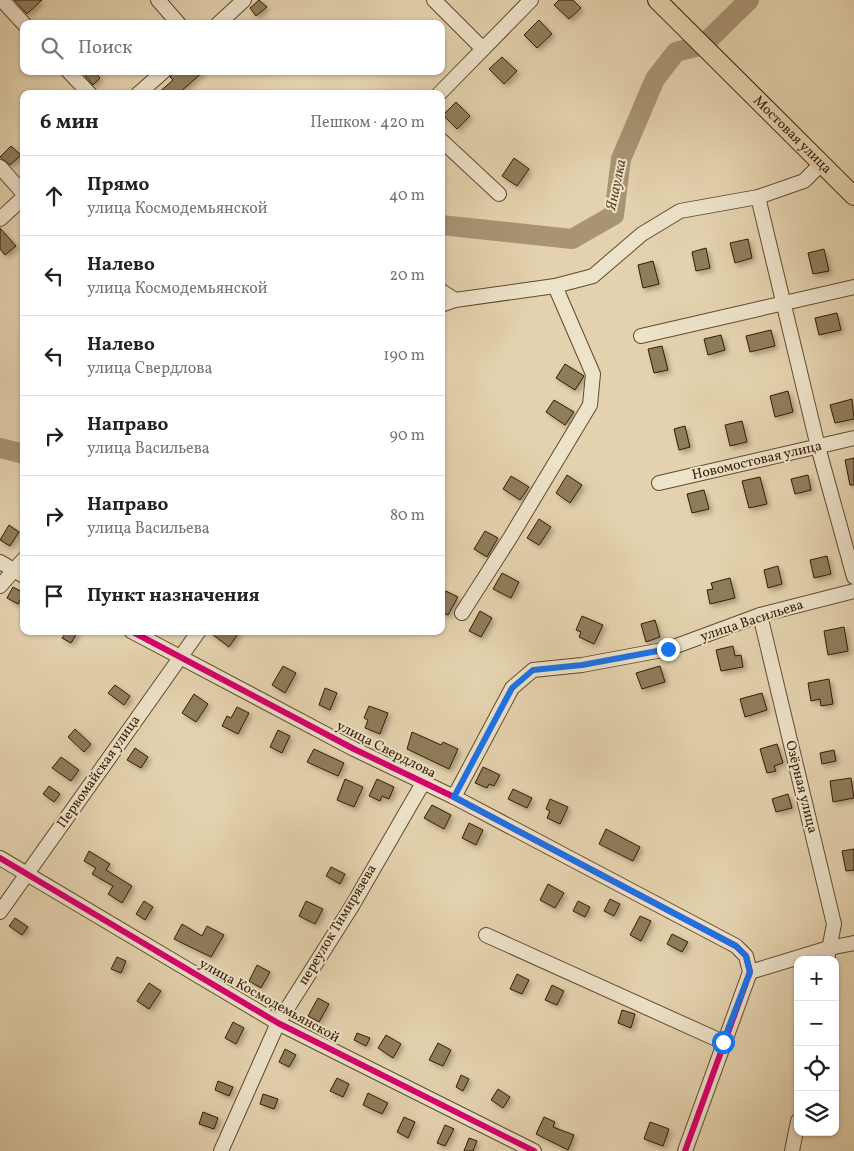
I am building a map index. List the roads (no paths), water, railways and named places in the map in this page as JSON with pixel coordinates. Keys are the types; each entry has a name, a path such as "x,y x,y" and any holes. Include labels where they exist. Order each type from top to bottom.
{"main road":[{"name":"Мостовая улица","path":"657,0 732,72 854,196"}],"street":[{"path":"2,0 20,20"},
{"path":"158,0 176,20"},
{"path":"222,20 244,0"},
{"path":"434,0 483,49"},
{"path":"443,90 532,0"},
{"path":"72,75 86,90"},
{"path":"143,90 159,75"},
{"path":"445,144 499,194"},
{"path":"445,304 455,300 555,286 593,276 642,234 680,211 758,197 804,181 822,163"},
{"path":"0,167 20,191"},
{"path":"758,197 818,447 854,577"},
{"path":"0,219 20,200"},
{"path":"462,613 510,538 590,405 593,374 555,286"},
{"path":"641,336 854,287"},
{"path":"445,293 455,300"},
{"name":"Новомостовая улица","path":"659,484 854,438"},
{"path":"0,562 19,574 0,586"},
{"name":"улица Васильева","path":"454,797 512,688 533,670 582,665 668,649 760,615 854,591"},
{"name":"Озёрная улица","path":"760,615 834,924 828,954"},
{"name":"улица Свердлова","path":"139,635 423,783 454,797 736,946 746,956 750,972"},
{"name":"Первомайская улица","path":"0,912 196,635"},
{"name":"переулок Тимирязева","path":"221,1151 278,1023 352,906 423,783"},
{"name":"улица Космодемьянской","path":"0,858 278,1023 534,1151"},
{"path":"486,935 723,1042"},
{"path":"684,1151 750,972 828,954 854,943"},
{"path":"792,1151 795,1136"}],"waterway":[{"name":"Янаулка","path":"445,225 572,239 614,215 621,159 655,79 676,52 703,45 749,0"},
{"name":"Янаулка","path":"0,448 20,453"}]}
